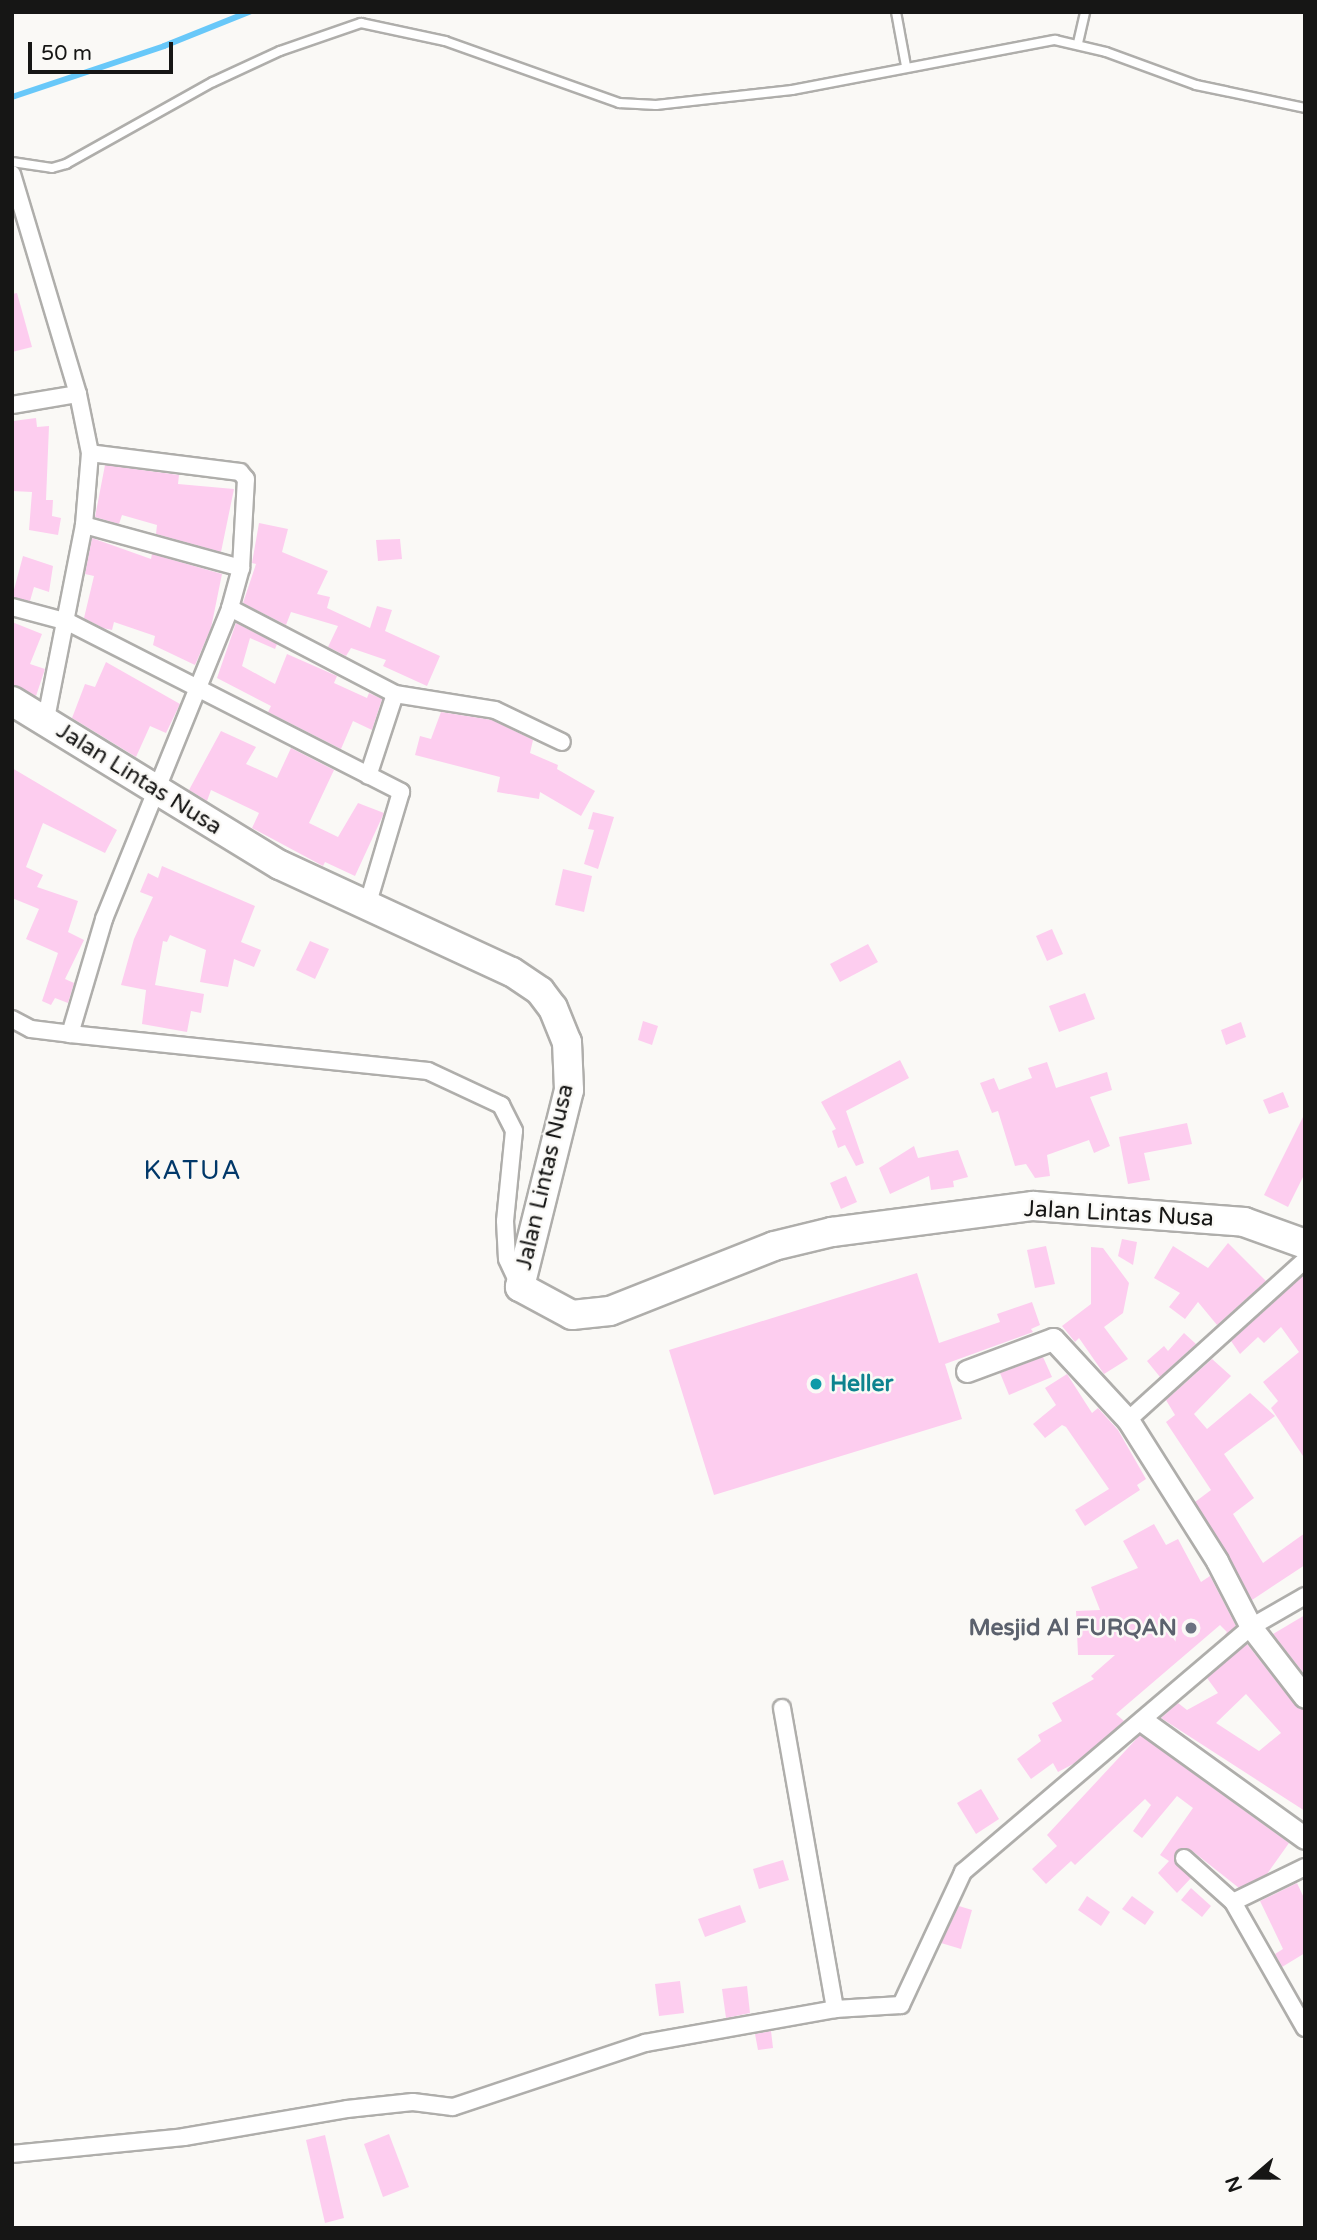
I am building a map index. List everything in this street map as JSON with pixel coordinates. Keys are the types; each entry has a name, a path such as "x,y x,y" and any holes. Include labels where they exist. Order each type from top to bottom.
{"highway":[{"name":"Jalan Lintas Nusa","path":"12,701 46,719 154,791 280,865 512,972 540,991 562,1026 568,1042 569,1090 520,1287 572,1315 610,1311 774,1246 832,1232 1033,1206 1244,1222 1305,1244"}],"street":[{"path":"12,174 78,394 90,453 84,525 68,622 46,719"},
{"path":"12,405 78,394"},
{"path":"70,1034 104,919 230,608 241,568 246,479 240,472 90,453"},
{"path":"84,525 241,568"},
{"path":"12,607 68,622 200,687 403,797 368,904"},
{"path":"230,608 395,694 495,710 562,742"},
{"path":"368,776 395,694"},
{"path":"12,1019 31,1029 70,1034 428,1071 501,1105 514,1131 505,1221 508,1259 520,1287"},
{"path":"1128,1420 1305,1260"},
{"path":"967,1371 1051,1338 1128,1420 1217,1561 1251,1627 1305,1698"},
{"path":"12,2154 184,2137 347,2109 413,2102 453,2107 645,2043 835,2009 904,2003 959,1876 1144,1722 1251,1627 1305,1596"},
{"path":"782,1708 835,2009"},
{"path":"1144,1722 1305,1838"},
{"path":"1184,1858 1233,1902 1305,2028"},
{"path":"1233,1902 1305,1867"}],"lane":[{"path":"896,12 906,66"},
{"path":"1077,43 1084,12"},
{"path":"12,162 52,168 66,164 213,82 280,51 361,23 444,41 619,103 656,105 792,90 906,66 1055,40 1077,43 1196,85 1305,108"}],"building":[{"path":"17,293 32,347 12,352 12,294"},
{"path":"36,418 37,427 49,426 46,500 53,500 52,516 61,518 58,535 29,530 32,492 12,491 13,421"},
{"path":"105,465 179,475 178,484 234,489 221,552 156,534 157,525 122,515 119,524 95,517"},
{"path":"259,523 288,529 282,552 328,571 317,594 330,597 327,608 370,628 377,606 392,610 385,631 440,656 427,686 383,666 386,660 351,648 346,656 328,647 338,626 291,612 286,625 243,603 256,564 252,563"},
{"path":"92,538 151,559 152,554 222,574 211,628 195,665 153,645 155,636 114,622 112,630 103,628 84,618 94,576 85,574"},
{"path":"400,539 402,559 378,561 376,540"},
{"path":"23,556 53,566 49,592 34,587 30,601 12,597"},
{"path":"12,622 42,634 30,664 45,669 36,696 12,684"},
{"path":"236,623 277,644 275,649 250,638 242,666 275,684 287,654 337,676 334,683 367,698 369,693 382,699 372,730 353,721 341,749 268,712 271,706 217,678"},
{"path":"106,662 180,704 166,733 150,726 136,757 72,718 85,684 95,687"},
{"path":"441,712 492,720 533,740 530,753 558,765 557,769 595,791 581,816 540,792 539,799 497,792 500,777 415,755 420,736 431,739"},
{"path":"221,731 256,747 246,764 277,778 291,748 334,770 309,823 338,837 358,803 384,813 355,876 325,862 323,866 252,828 259,813 211,790 207,801 189,790"},
{"path":"12,768 117,830 105,853 43,823 26,867 43,875 37,887 78,901 68,932 84,940 65,979 74,983 68,1003 55,998 51,1005 42,1001 58,953 26,939 39,909 12,898"},
{"path":"593,812 614,817 598,869 584,864 594,830 588,829"},
{"path":"162,866 255,906 241,942 261,950 254,967 234,959 228,987 200,982 206,950 170,935 167,942 163,941 155,985 204,994 201,1013 191,1011 187,1032 142,1024 146,990 121,985 134,939 153,897 140,892 148,873 158,878"},
{"path":"563,869 592,876 584,912 555,905"},
{"path":"1052,929 1063,954 1047,961 1036,936"},
{"path":"310,941 329,949 315,979 296,970"},
{"path":"868,944 878,962 840,982 830,964"},
{"path":"1085,993 1095,1019 1059,1032 1049,1006"},
{"path":"643,1021 658,1026 652,1045 638,1040"},
{"path":"1241,1022 1246,1037 1226,1045 1221,1030"},
{"path":"900,1060 909,1078 846,1111 864,1163 856,1166 845,1145 838,1148 832,1131 836,1129 821,1102"},
{"path":"1047,1062 1056,1088 1107,1072 1112,1090 1090,1097 1110,1146 1094,1153 1089,1140 1047,1155 1050,1176 1035,1178 1026,1164 1015,1166 998,1111 992,1113 980,1083 994,1078 999,1090 1032,1078 1028,1068"},
{"path":"1283,1092 1289,1107 1269,1114 1263,1100"},
{"path":"1305,1113 1305,1173 1288,1207 1264,1195"},
{"path":"1187,1123 1192,1144 1144,1153 1150,1180 1128,1184 1119,1137"},
{"path":"914,1146 918,1158 958,1150 968,1177 953,1181 954,1187 931,1190 929,1176 890,1194 879,1168"},
{"path":"846,1176 857,1202 841,1209 830,1183"},
{"path":"1122,1239 1137,1242 1133,1265 1118,1256"},
{"path":"1228,1243 1266,1281 1217,1325 1198,1302 1185,1319 1169,1307 1180,1293 1154,1278 1173,1246 1208,1268"},
{"path":"1046,1246 1055,1284 1035,1288 1027,1250"},
{"path":"1091,1247 1103,1248 1129,1283 1123,1313 1104,1327 1128,1359 1104,1374 1079,1338 1075,1342 1062,1326 1091,1304"},
{"name":"Heller","path":"917,1273 939,1343 1000,1322 997,1314 1032,1302 1040,1325 1031,1329 1033,1332 945,1364 962,1419 714,1495 669,1350"},
{"path":"1305,1274 1305,1459 1271,1408 1278,1401 1263,1382 1299,1352 1281,1327 1264,1343 1258,1337 1240,1354 1231,1341"},
{"path":"1184,1333 1196,1344 1160,1377 1147,1361 1164,1346 1168,1351"},
{"path":"1043,1357 1052,1377 1009,1395 1000,1373"},
{"path":"1212,1359 1231,1376 1194,1414 1207,1429 1250,1393 1275,1416 1224,1454 1254,1498 1233,1514 1263,1563 1305,1533 1305,1565 1252,1600 1195,1502 1211,1490 1166,1422 1175,1415 1166,1400"},
{"path":"1067,1374 1092,1413 1098,1408 1118,1430 1146,1479 1137,1485 1140,1490 1085,1526 1075,1510 1109,1489 1066,1427 1062,1425 1045,1438 1033,1424 1056,1405 1045,1388"},
{"path":"1154,1524 1166,1545 1178,1539 1201,1582 1210,1576 1236,1626 1223,1637 1227,1632 1220,1625 1116,1714 1124,1721 1077,1762 1058,1772 1053,1763 1031,1779 1017,1759 1041,1741 1038,1735 1062,1721 1052,1703 1094,1679 1091,1676 1115,1655 1078,1655 1076,1611 1100,1610 1091,1587 1138,1568 1123,1541"},
{"path":"1305,1615 1305,1675 1273,1634"},
{"path":"1247,1644 1295,1705 1305,1710 1305,1811 1161,1718 1178,1703 1187,1710 1218,1693 1207,1678","holes":["1246,1694 1281,1733 1259,1751 1216,1723"]},
{"path":"1140,1735 1289,1843 1267,1874 1239,1888 1191,1850 1181,1848 1174,1861 1191,1878 1177,1893 1158,1873 1169,1861 1160,1855 1193,1808 1177,1796 1142,1838 1133,1831 1151,1805 1145,1799 1075,1865 1071,1861 1046,1884 1032,1869 1057,1846 1047,1835"},
{"path":"981,1789 999,1819 976,1834 957,1803"},
{"path":"783,1860 789,1880 759,1889 753,1869"},
{"path":"1297,1883 1305,1900 1305,1953 1282,1967 1275,1954 1283,1949 1260,1901"},
{"path":"1191,1888 1211,1906 1202,1917 1181,1900"},
{"path":"1087,1896 1110,1912 1101,1926 1078,1910"},
{"path":"1132,1896 1154,1912 1145,1925 1122,1909"},
{"path":"740,1905 746,1922 705,1937 698,1919"},
{"path":"959,1906 972,1910 961,1949 941,1943"},
{"path":"680,1981 684,2013 659,2016 655,1984"},
{"path":"747,1986 750,2013 726,2018 722,1989"},
{"path":"771,2031 773,2048 758,2050 755,2034"},
{"path":"389,2134 409,2187 383,2197 364,2144"},
{"path":"325,2135 344,2218 325,2223 306,2140"}],"waterway":[{"path":"12,97 164,46 249,12"}],"place":[{"name":"Heller","path":"816,1384"},
{"name":"Mesjid Al FURQAN","path":"1191,1628"}],"district":[{"name":"KATUA","path":"193,1171"}]}
